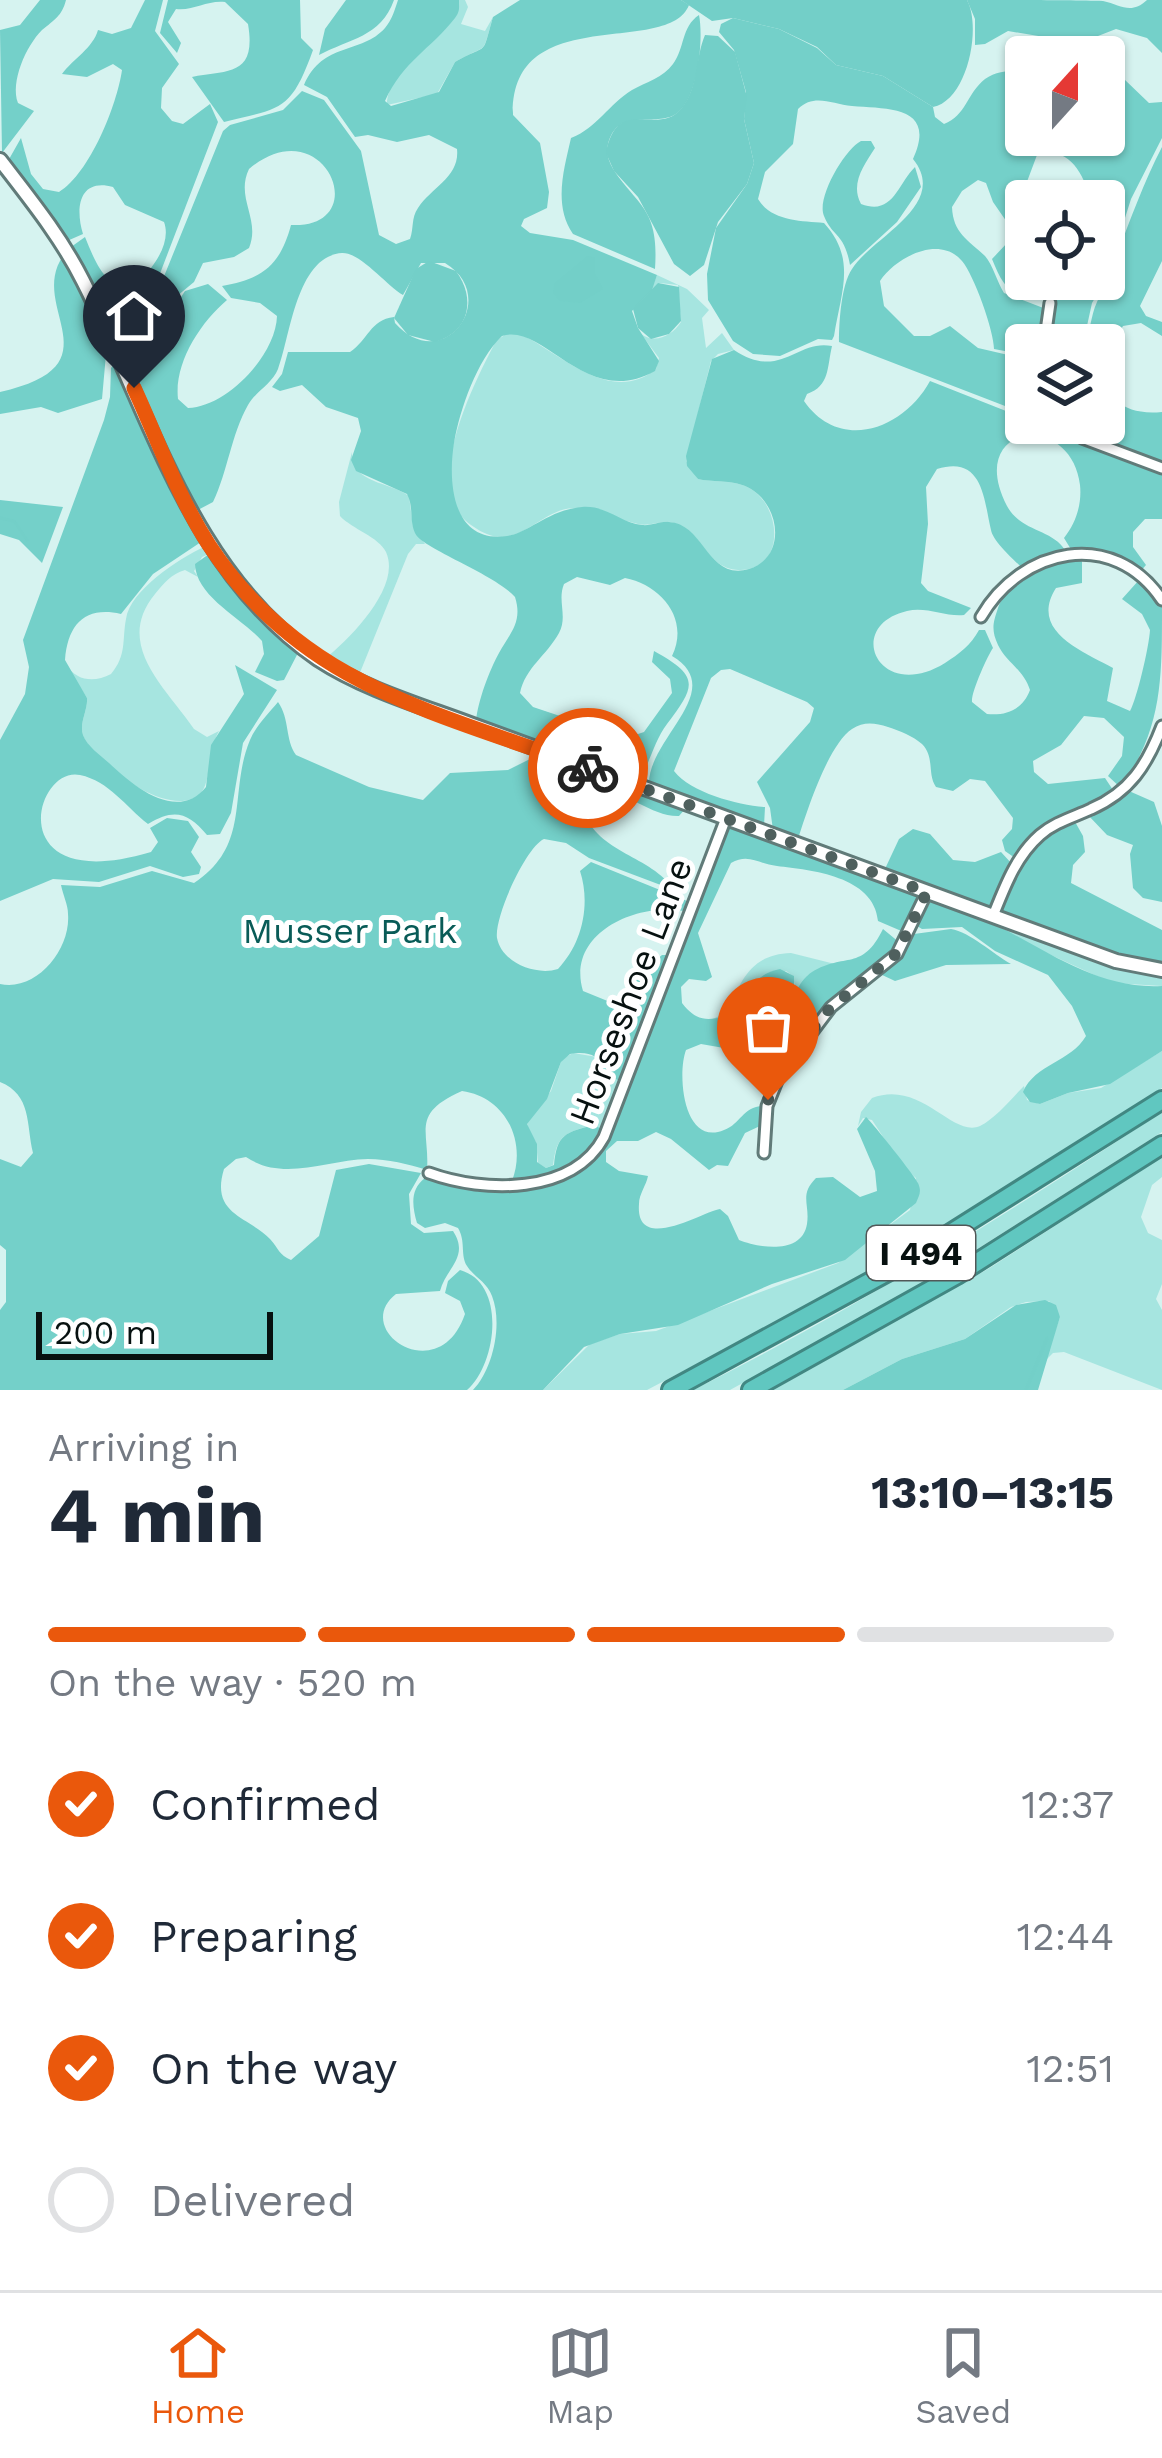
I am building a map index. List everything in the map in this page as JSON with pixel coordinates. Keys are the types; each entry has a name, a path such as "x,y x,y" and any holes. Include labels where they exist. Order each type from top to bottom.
{"highway":[{"name":"I 494","path":"670,1390 895,1268 1162,1100"},
{"name":"I 494","path":"752,1390 930,1291 1162,1145"}],"street":[{"path":"0,160 74,263 207,542 247,594 288,636 339,671 376,689 1127,965 1162,970"},
{"path":"1047,324 1050,303"},
{"path":"1098,444 1162,468"},
{"path":"981,616 999,590 1020,572 1069,555 1094,556 1120,565 1148,583 1162,600"},
{"path":"994,916 1027,849 1051,827 1111,800 1129,786 1146,763 1162,726"},
{"name":"Horseshoe Lane","path":"429,1173 462,1184 494,1185 565,1175 592,1157 604,1137 726,818"},
{"path":"764,1153 767,1106 779,1076 831,1006 897,953 927,892"}],"shaded area":[{"path":"459,0 465,0 468,7 461,24 485,31 493,17 483,47 455,62 437,94 387,105 398,76 448,26"},
{"path":"681,0 967,0 972,45 955,92 933,107 883,76 836,65 817,47 779,29 733,18 712,21"},
{"path":"705,35 718,36 735,52 747,97 744,119 754,163 747,184 718,222 704,265 690,276 674,264 638,197 614,171 606,153 619,125 672,117 681,109 691,91"},
{"path":"588,256 595,258 595,274 603,289 580,303 560,301 553,292 554,284"},
{"path":"429,261 456,271 467,303 456,330 435,342 408,335 394,318 416,269"},
{"path":"657,275 687,289 709,310 702,318 706,348 722,333 734,350 711,361 686,461 698,479 738,484 762,498 774,538 764,561 753,568 727,568 684,527 665,522 638,524 585,509 564,509 509,536 490,535 474,527 458,511 450,490 450,464 464,409 496,341 518,333 602,379 638,379 656,369 659,358 641,334 663,337 681,322 678,285 660,283 650,293"},
{"path":"658,283 679,287 681,321 669,334 651,339 638,328 633,309"},
{"path":"352,452 364,476 409,496 413,527 425,544 416,544 408,554 359,675 326,658 371,611 387,581 389,566 383,547 340,516"},
{"path":"204,547 209,554 194,571 198,577 185,570 168,579 144,612 140,630 148,664 194,729 207,737 219,731 204,789 187,800 170,800 134,785 90,747 82,730 87,698 66,665 86,679 111,674 122,654 126,619 136,597 170,567"},
{"path":"991,921 1114,967 1162,975 1162,986 1112,983 1016,939"},
{"path":"791,953 835,964 808,975 796,993 793,976 786,971 749,990 745,1004 753,1022 710,1020 729,1012 743,979 758,963"},
{"path":"780,969 794,976 794,1001 778,1025 761,1027 748,1015 749,992 764,975"},
{"path":"1162,1051 1162,1088 953,1223 828,1295 647,1390 543,1390 590,1344 620,1334 656,1331 838,1263 910,1210 916,1178 903,1167 872,1120 863,1118 858,1126 872,1098 906,1096 958,1124 980,1126 1024,1086 1027,1100 1040,1104 1101,1088"},
{"path":"573,1053 597,1057 623,1083 605,1130 593,1125 569,1133 557,1147 553,1165 546,1168 538,1163 527,1122 551,1091 562,1059"},
{"path":"1162,1112 1162,1132 925,1282 730,1390 693,1390 932,1258"},
{"path":"1162,1157 1162,1177 1152,1185 1141,1217 1148,1233 1162,1240 1162,1284 1156,1299 1162,1310 1162,1390 1064,1352 1053,1353 1045,1361 1060,1317 1049,1301 1011,1307 965,1339 902,1359 843,1390 773,1390 988,1269"}],"green space":[{"path":"40,0 66,0 25,55 16,94 18,103 34,111 2,153 0,30 20,25"},
{"path":"145,0 163,0 155,31 179,64 162,88 161,108 172,121 183,124 210,104 218,122 138,331 121,346 71,247 85,237 106,276 128,290 162,251 164,222 125,205 113,187 102,185 82,197 83,234 67,241 8,161 21,138 31,174 43,189 59,192 70,183 100,137 122,70 113,64 87,77 62,74 98,30 112,34 131,28"},
{"path":"168,0 300,0 301,38 313,50 298,85 272,109 224,122 192,77 227,71 243,62 250,41 248,24 225,2 176,9 168,22 181,43 177,53 160,33"},
{"path":"346,0 394,0 372,29 319,55 325,29"},
{"path":"398,0 459,0 457,16 400,76 385,101 391,106 439,92 455,62 483,48 493,17 520,0 681,0 689,5 675,20 652,28 562,44 537,57 519,79 513,115 540,143 549,192 547,208 524,219 521,226 530,233 573,240 657,275 652,290 632,311 659,361 655,371 630,380 608,380 534,341 502,336 477,371 457,430 453,491 464,520 488,536 507,536 559,512 591,507 634,524 681,525 715,560 735,571 761,563 774,543 775,531 761,497 738,484 698,479 687,466 712,359 734,350 750,358 776,361 819,345 832,346 824,381 804,401 835,427 853,430 888,422 919,398 930,381 1005,411 1008,444 999,457 997,478 1007,506 1065,550 1021,567 992,534 973,474 953,466 937,469 926,487 928,524 921,583 928,591 971,608 964,615 907,611 888,619 873,645 887,669 922,673 950,660 979,630 985,630 993,648 972,702 987,714 1008,712 1030,690 994,635 1004,596 1032,571 1082,559 1082,583 1056,588 1049,617 1075,647 1113,668 1107,701 1130,711 1150,630 1142,614 1122,599 1139,580 1162,607 1160,681 1145,745 1121,788 1108,776 1122,756 1124,737 1104,718 1084,716 1061,745 1033,761 1034,772 1048,784 1105,778 1115,793 1065,816 1015,858 1005,851 1002,840 1012,829 1013,818 985,781 970,779 953,791 936,787 922,744 879,724 865,724 852,729 835,749 798,839 773,830 770,808 757,782 810,722 814,708 730,669 711,678 674,771 703,792 765,807 764,826 649,784 660,749 690,699 692,684 687,669 672,656 677,629 669,606 650,588 625,578 610,585 577,577 564,584 559,633 520,693 533,707 626,738 644,732 672,693 670,679 652,662 654,651 679,667 689,682 688,690 641,778 476,721 488,677 516,620 515,597 420,539 413,528 407,494 356,471 351,460 361,431 358,418 326,407 302,385 280,391 272,387 282,374 288,352 350,352 386,319 394,317 413,337 431,341 447,337 467,311 468,294 461,278 445,263 421,263 403,295 349,254 327,258 314,268 297,301 278,369 242,417 213,502 196,511 125,355 154,338 185,291 208,284 227,300 191,345 180,372 178,399 188,408 218,399 259,362 277,316 260,303 231,298 222,286 259,274 281,251 291,225 317,221 331,209 335,192 330,175 318,160 299,152 276,153 249,169 245,190 252,228 249,248 234,257 203,263 194,282 171,301 153,334 139,338 223,131 283,110 302,91 324,100 361,151 379,235 396,244 410,239 416,212 450,174 457,149 429,135 397,142 355,137 327,97 304,85 321,61 375,36 391,18"},
{"path":"967,0 1103,1 1131,8 1147,0 1162,0 1162,53 1147,38 1116,29 1098,36 1008,31 975,45 975,19"},
{"path":"699,15 699,55 687,101 670,117 625,122 608,144 616,174 651,223 655,269 573,234 563,211 563,174 571,138 632,90 669,69 689,25"},
{"path":"733,18 779,29 817,48 836,65 883,76 933,107 935,117 944,124 957,116 985,79 1005,71 1005,156 1037,156 1028,180 1005,180 1005,219 986,183 978,180 962,191 952,207 953,216 958,230 988,260 1005,300 1022,300 1046,309 1044,324 1005,324 1005,351 994,349 967,268 942,250 906,257 880,281 884,306 914,336 930,336 950,326 978,348 1005,354 1005,406 839,342 848,276 904,219 922,191 922,176 913,159 919,129 914,120 894,110 824,101 804,104 798,109 793,144 765,172 758,199 764,206 787,218 824,223 840,250 844,276 832,340 818,339 780,356 753,354 733,341 708,300 707,274 716,228 747,184 754,163 744,119 746,92 734,50 719,32 721,24"},
{"path":"1125,80 1149,103 1162,102 1162,138 1125,218 1125,180 1083,180 1066,157 1125,156"},
{"path":"861,141 871,141 875,148 858,182 861,204 872,207 887,202 915,167 921,187 897,222 850,265 823,208 834,175"},
{"path":"1162,147 1162,261 1140,306 1146,316 1162,322 1162,336 1141,323 1090,324 1098,300 1125,300 1125,232"},
{"path":"1005,245 1005,283 1001,278 992,259"},
{"path":"63,256 107,343 102,399 58,413 41,407 0,414 0,392 36,381 55,367 63,351 55,276"},
{"path":"1054,300 1094,300 1087,324 1050,324"},
{"path":"116,362 201,542 153,574 121,614 88,616 70,636 65,660 87,698 83,735 98,754 142,790 182,802 206,787 211,745 244,694 235,665 277,690 243,743 231,813 220,834 207,835 180,815 166,816 148,824 108,789 80,775 64,777 50,789 42,807 42,827 50,845 70,858 103,861 151,852 158,842 150,828 167,818 188,821 199,837 191,852 201,867 199,874 183,877 150,866 99,882 53,879 0,901 0,740 25,694 29,667 23,640 104,420 111,368"},
{"path":"1125,406 1162,412 1162,463 1116,444 1125,444"},
{"path":"1089,444 1162,473 1162,519 1145,519 1133,532 1133,547 1146,565 1140,572 1072,551 1064,538 1077,513 1080,485 1073,461 1059,445"},
{"path":"0,500 63,507 42,563 19,540 0,534"},
{"path":"209,554 250,606 299,651 284,680 255,672 264,654 262,641 203,587 195,564"},
{"name":"Musser Park","path":"278,702 296,755 369,787 423,800 450,773 508,770 538,755 685,809 679,816 668,815 624,796 591,792 583,810 590,825 674,890 589,858 566,843 544,839 520,868 497,928 500,947 513,961 540,971 558,969 578,936 585,897 580,871 591,862 692,903 689,912 650,911 612,924 585,952 580,970 583,991 610,1002 621,997 637,969 671,955 623,1083 597,1058 570,1054 561,1062 547,1099 527,1124 537,1144 537,1162 546,1168 554,1165 557,1147 569,1133 593,1125 605,1130 576,1168 512,1181 517,1151 509,1124 490,1102 462,1091 429,1116 427,1170 368,1159 275,1168 246,1157 224,1169 222,1196 227,1205 291,1260 319,1236 336,1170 369,1164 421,1173 409,1194 411,1224 424,1233 453,1231 458,1255 440,1291 396,1294 385,1308 384,1323 404,1346 420,1351 437,1348 453,1336 465,1314 460,1301 445,1293 448,1281 460,1270 475,1278 491,1307 492,1325 485,1362 467,1390 0,1390 6,1250 0,1245 0,1159 21,1167 33,1153 23,1103 0,1082 0,984 26,982 57,954 68,911 61,885 100,887 152,871 194,883 212,868 231,835 250,740"},
{"path":"1129,791 1154,802 1162,826 1162,902 1143,898 1133,888 1133,845 1107,835 1088,815"},
{"path":"1074,820 1085,852 1073,865 1071,883 1162,930 1162,964 1118,956 1000,912 1027,857"},
{"path":"728,825 913,893 919,901 906,933 878,921 865,894 839,878 748,859 731,863 698,933 712,977 689,979 681,987 682,1003 698,1017 737,1016 774,1027 812,972 860,956 883,929 900,943 883,963 828,1004 786,1059 701,1044 686,1050 683,1090 700,1128 724,1130 750,1109 763,1106 760,1126 745,1133 728,1166 709,1170 656,1132 638,1141 617,1141 606,1151 606,1162 619,1171 648,1176 639,1204 641,1219 648,1227 672,1226 720,1209 739,1240 779,1247 803,1234 808,1217 806,1195 816,1178 833,1177 860,1197 877,1191 875,1171 857,1129 866,1117 918,1183 916,1203 845,1260 772,1284 678,1325 620,1334 584,1347 543,1390 473,1390 494,1346 495,1307 490,1291 465,1262 458,1228 445,1223 425,1228 417,1223 413,1204 417,1187 425,1178 461,1186 563,1178 593,1159"},
{"path":"913,829 930,834 953,860 975,862 1001,852 1012,864 991,909 884,871 899,839"},
{"path":"931,901 961,909 1101,977 1162,986 1162,1051 1110,1084 1040,1104 1030,1102 1023,1092 1029,1083 1086,1036 1072,1006 1048,975 995,951 962,927 917,926"},
{"path":"951,929 1011,964 946,965 895,981 880,974 914,934"},
{"path":"1045,1300 1056,1305 1060,1317 1038,1390 843,1390 902,1359 965,1339 1016,1305"}],"waterway":[{"path":"0,518 14,521 27,540"},
{"path":"1026,1390 1047,1338"}],"way so far":[{"path":"588,768 927,892 897,953 826,1012 784,1068 768,1100"}],"route":[{"path":"134,388 207,542 247,594 297,644 367,685 588,768"}]}
